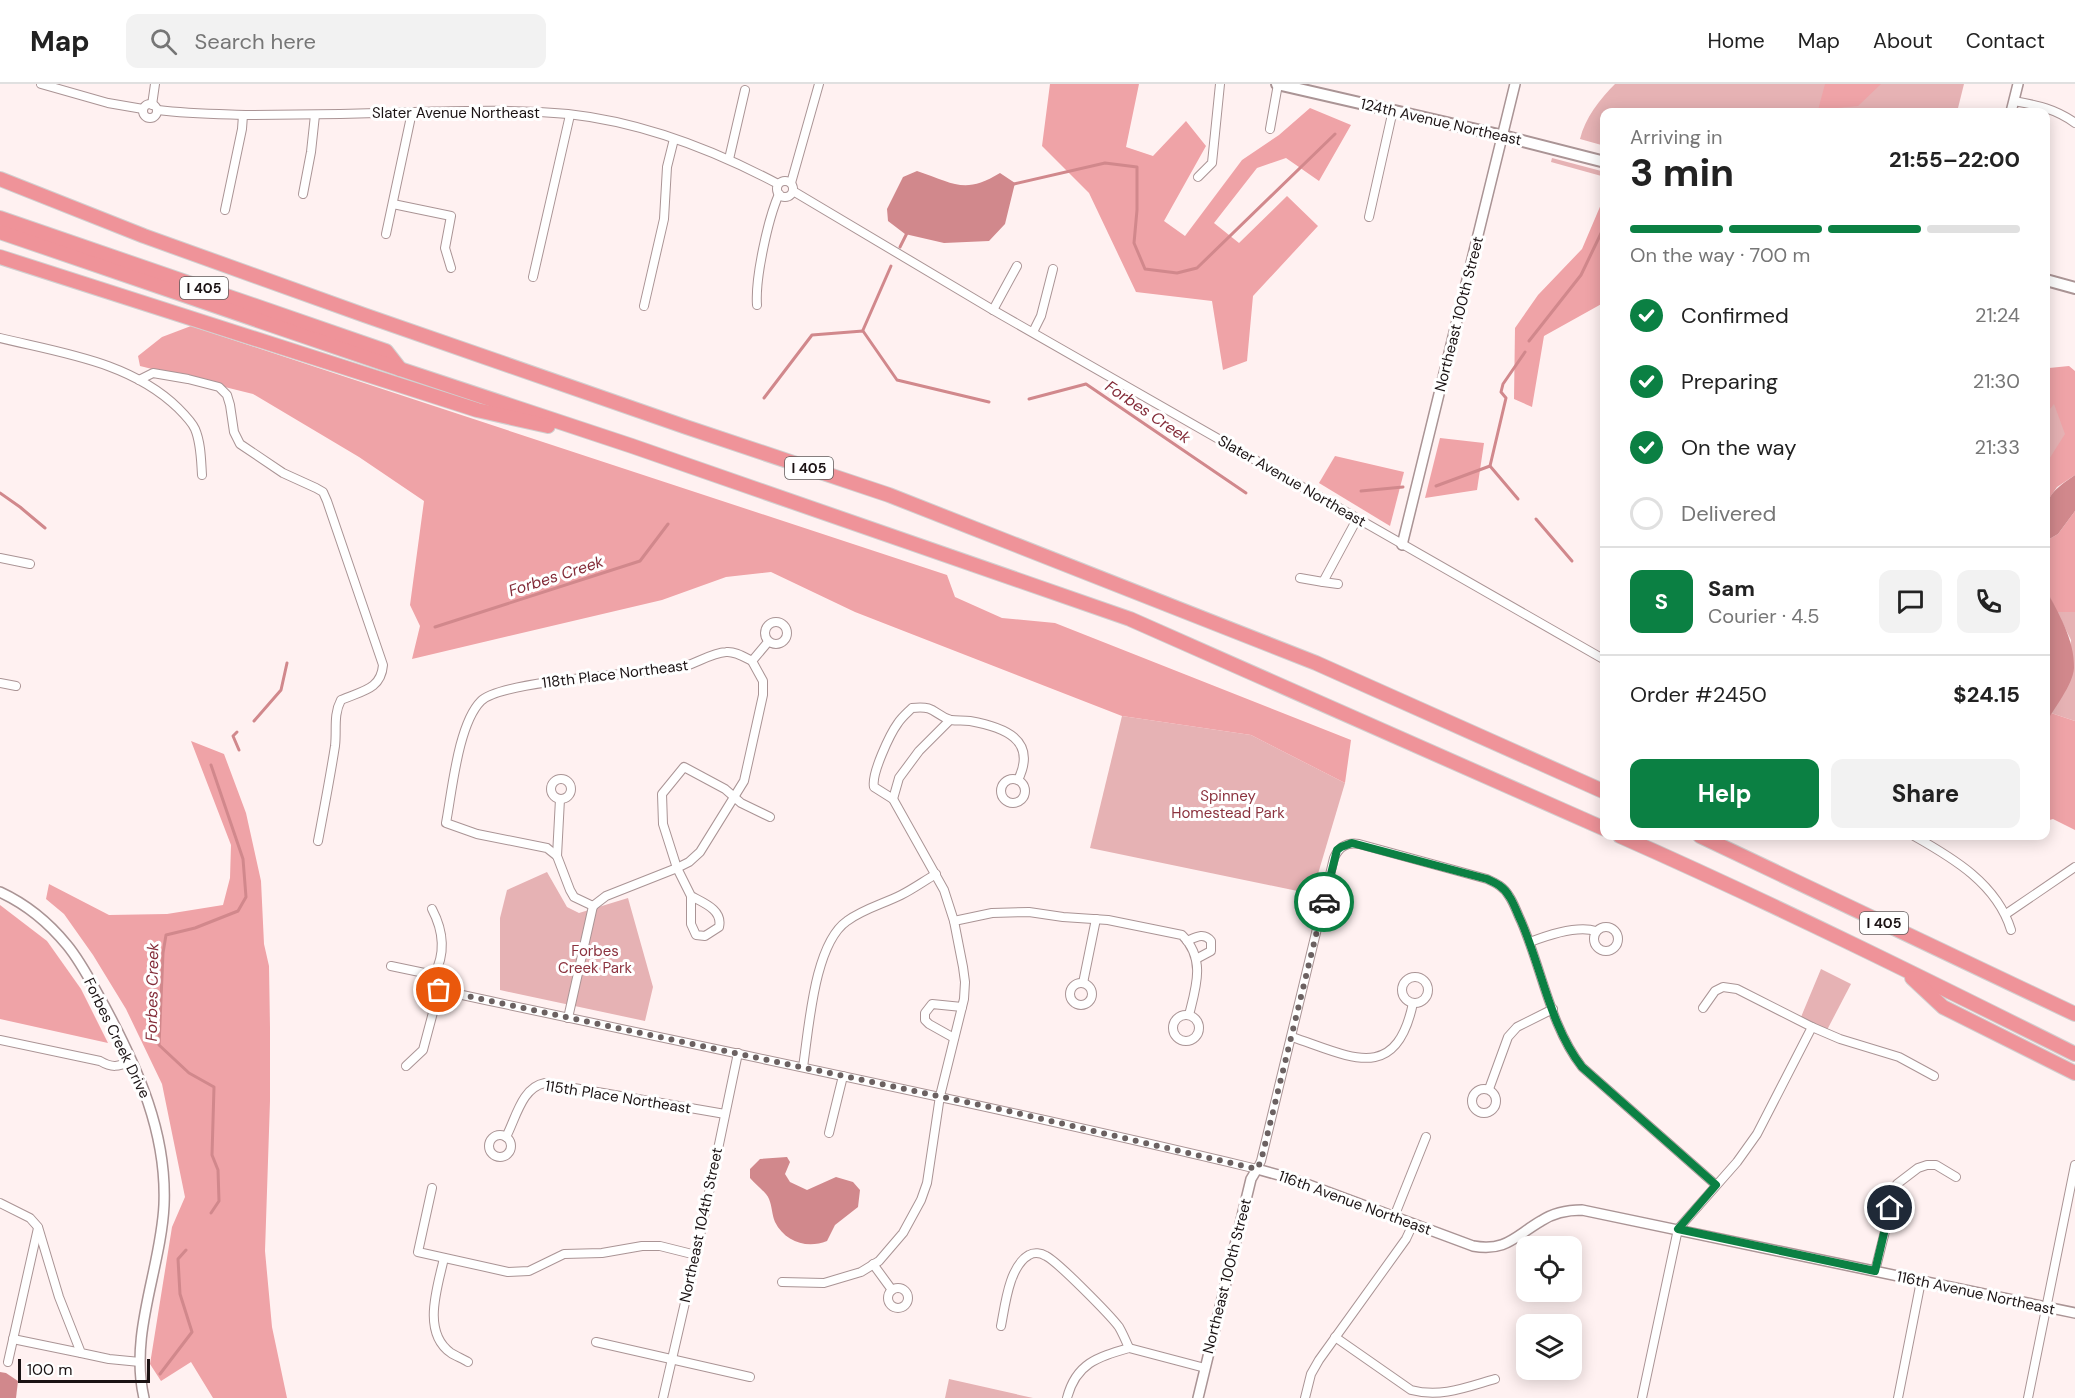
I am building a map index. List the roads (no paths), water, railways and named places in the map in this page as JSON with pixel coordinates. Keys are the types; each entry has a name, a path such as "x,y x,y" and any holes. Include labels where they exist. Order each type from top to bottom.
{"highway":[{"name":"I 405","path":"0,179 144,236 364,315 889,495 1316,663 1600,790"},
{"name":"I 405","path":"0,218 386,351 399,369"},
{"name":"I 405","path":"0,232 632,446 1131,619 1600,827"},
{"path":"0,257 477,410 632,446"},
{"name":"I 405","path":"1629,840 1700,871 2075,1054"},
{"name":"I 405","path":"1708,840 2072,1012"},
{"path":"1902,968 1943,1007 2075,1073"}],"main road":[{"name":"124th Avenue Northeast","path":"1278,84 1503,135 1600,161"},
{"path":"2050,281 2075,288"}],"street":[{"path":"41,84 108,103 143,109"},
{"path":"143,109 146,115 152,117 156,115 156,84"},
{"path":"779,194 788,195 792,187 819,84"},
{"path":"1198,177 1212,163 1220,84"},
{"path":"1270,129 1278,84"},
{"name":"Northeast 100th Street","path":"1402,545 1515,84"},
{"path":"2012,108 2018,84"},
{"path":"729,159 746,90"},
{"path":"2014,101 2048,107 2075,123"},
{"path":"143,109 147,105 155,108"},
{"name":"Slater Avenue Northeast","path":"155,108 193,114 315,115 502,110 570,115 609,121 674,139 729,159 778,184"},
{"path":"1369,217 1393,110"},
{"path":"386,234 412,112"},
{"path":"225,210 243,114"},
{"path":"303,194 315,115"},
{"path":"532,277 570,115"},
{"path":"644,306 664,219 667,167 674,139"},
{"path":"757,305 757,284 779,194 776,189 778,184 786,182 792,187"},
{"name":"Slater Avenue Northeast","path":"792,187 993,310 1600,657"},
{"path":"393,204 451,216 445,248 451,268"},
{"path":"993,310 1017,266"},
{"path":"1033,332 1041,316 1053,269"},
{"path":"0,338 92,361 130,374 167,397 195,428 202,475"},
{"path":"140,380 153,373 219,387 226,394 234,432 240,444 283,473 323,492 327,501 383,665 379,681 371,688 341,700 336,710 336,737 318,841"},
{"path":"1323,582 1357,519"},
{"path":"0,558 30,564"},
{"path":"1300,578 1338,584"},
{"path":"568,1018 593,906 606,896 689,862 700,852 744,781 763,695 763,681 752,661 768,642"},
{"name":"118th Place Northeast","path":"557,856 547,848 538,845 477,834 446,823 461,744 469,720 479,702 487,696 521,686 680,668 725,652 735,653 752,661"},
{"path":"0,682 16,686"},
{"path":"782,1282 824,1283 861,1272 873,1264 903,1233 921,1200 927,1183 940,1096 962,1006 965,982 954,921 944,890 893,800 874,787 874,778 898,723 912,708 922,706 934,709 950,720 981,723 1014,736 1024,755 1023,770 1018,780"},
{"path":"893,800 899,778 926,742 950,720"},
{"path":"691,896 705,904 720,918 719,927 705,936 696,935 692,930 691,896 677,868 663,824 662,794 684,767 725,789 733,798 770,817"},
{"path":"560,799 557,856 574,897 593,906"},
{"path":"1921,840 1952,857 1983,884 2006,914 2011,930"},
{"name":"Northeast 100th Street","path":"1198,1398 1251,1179 1261,1161 1337,850 1346,845 1359,844 1487,879 1499,885 1509,895 1530,942"},
{"path":"2006,914 2075,867"},
{"path":"803,1067 820,966 829,941 835,932 847,921 936,874"},
{"name":"Forbes Creek Drive","path":"0,892 32,910 68,946 89,979 131,1062 149,1104 163,1162 164,1204 162,1228 145,1313 140,1362 144,1398"},
{"path":"432,909 440,924 442,946 434,975"},
{"path":"954,921 1009,911 1096,920 1182,935 1197,959 1198,977 1189,1015"},
{"path":"1083,983 1096,920"},
{"path":"1596,931 1577,930 1530,942 1553,1009 1572,1053 1582,1067 1716,1185"},
{"path":"1187,941 1202,935 1211,941 1211,951 1197,959"},
{"path":"391,966 434,975 439,983 423,1050 406,1066"},
{"path":"1703,1008 1716,991 1723,987 1737,989 1812,1027 1840,1039 1899,1057 1934,1076"},
{"name":"116th Avenue Northeast","path":"439,990 940,1096 1257,1169 1293,1179 1485,1249 1499,1247 1540,1221 1569,1210 1595,1212 2075,1313"},
{"path":"1292,1037 1355,1058 1378,1058 1399,1043 1413,1003"},
{"path":"954,1038 929,1024 925,1020 925,1013 932,1004 962,1006"},
{"path":"1489,1089 1508,1037 1517,1027 1553,1009"},
{"path":"1653,1398 1642,1396 1678,1229 1737,1162 1757,1134 1812,1027"},
{"path":"0,1040 99,1061 111,1067 131,1062"},
{"name":"Northeast 104th Street","path":"663,1398 696,1255 738,1053"},
{"path":"829,1133 843,1076"},
{"name":"115th Place Northeast","path":"506,1137 528,1090 536,1084 545,1083 725,1114"},
{"path":"1394,1217 1426,1137"},
{"path":"1875,1271 1897,1184 1910,1173 1927,1165 1940,1167 1956,1177"},
{"path":"2028,1398 2075,1165"},
{"path":"432,1188 418,1252 508,1272 529,1271 564,1254 602,1253 642,1246 660,1246 696,1255"},
{"path":"0,1203 30,1218 38,1227 59,1297 81,1353"},
{"path":"1305,1398 1311,1374 1335,1336 1406,1239 1413,1224"},
{"path":"8,1362 38,1227"},
{"path":"1000,1326 1010,1285 1019,1263 1030,1254 1038,1253 1048,1256 1065,1271 1118,1327 1129,1348"},
{"path":"444,1258 434,1304 434,1322 439,1339 449,1352 468,1362"},
{"path":"873,1264 892,1290"},
{"path":"1898,1398 1921,1281"},
{"path":"1335,1336 1411,1390 1422,1393 1448,1393 1495,1379"},
{"path":"13,1340 109,1359 140,1362"},
{"path":"596,1342 750,1377"},
{"path":"1067,1398 1070,1384 1085,1365 1095,1359 1129,1348 1205,1368"}],"waterway":[{"path":"1014,184 1105,163 1137,167 1134,243 1145,269 1177,273 1197,268 1335,134"},
{"path":"900,247 907,233"},
{"path":"1529,341 1581,275 1600,235"},
{"path":"863,330 891,266"},
{"name":"Forbes Creek","path":"764,398 812,335 863,331 897,380 989,402"},
{"path":"1490,466 1506,398 1501,392 1503,384 1525,352"},
{"name":"Forbes Creek","path":"1029,399 1086,384 1246,493"},
{"name":"Forbes Creek","path":"1436,486 1490,466 1518,499"},
{"name":"Forbes Creek","path":"1361,491 1403,487"},
{"path":"0,493 45,528"},
{"name":"Forbes Creek","path":"1536,519 1572,561"},
{"name":"Forbes Creek","path":"435,627 640,561 668,524"},
{"name":"Forbes Creek","path":"254,721 281,690 287,663"},
{"name":"Forbes Creek","path":"237,732 233,736 239,750"},
{"name":"Forbes Creek","path":"211,765 243,859 246,897 238,911 195,928 166,935 163,953 159,1045 189,1073 214,1087 212,1155 218,1170 219,1201 211,1213"},
{"name":"Forbes Creek","path":"160,1374 192,1332 180,1294 178,1259 186,1250"}],"park label":[{"name":"Spinney Homestead Park","path":"1228,804"},
{"name":"Forbes Creek Park","path":"595,960"}]}
